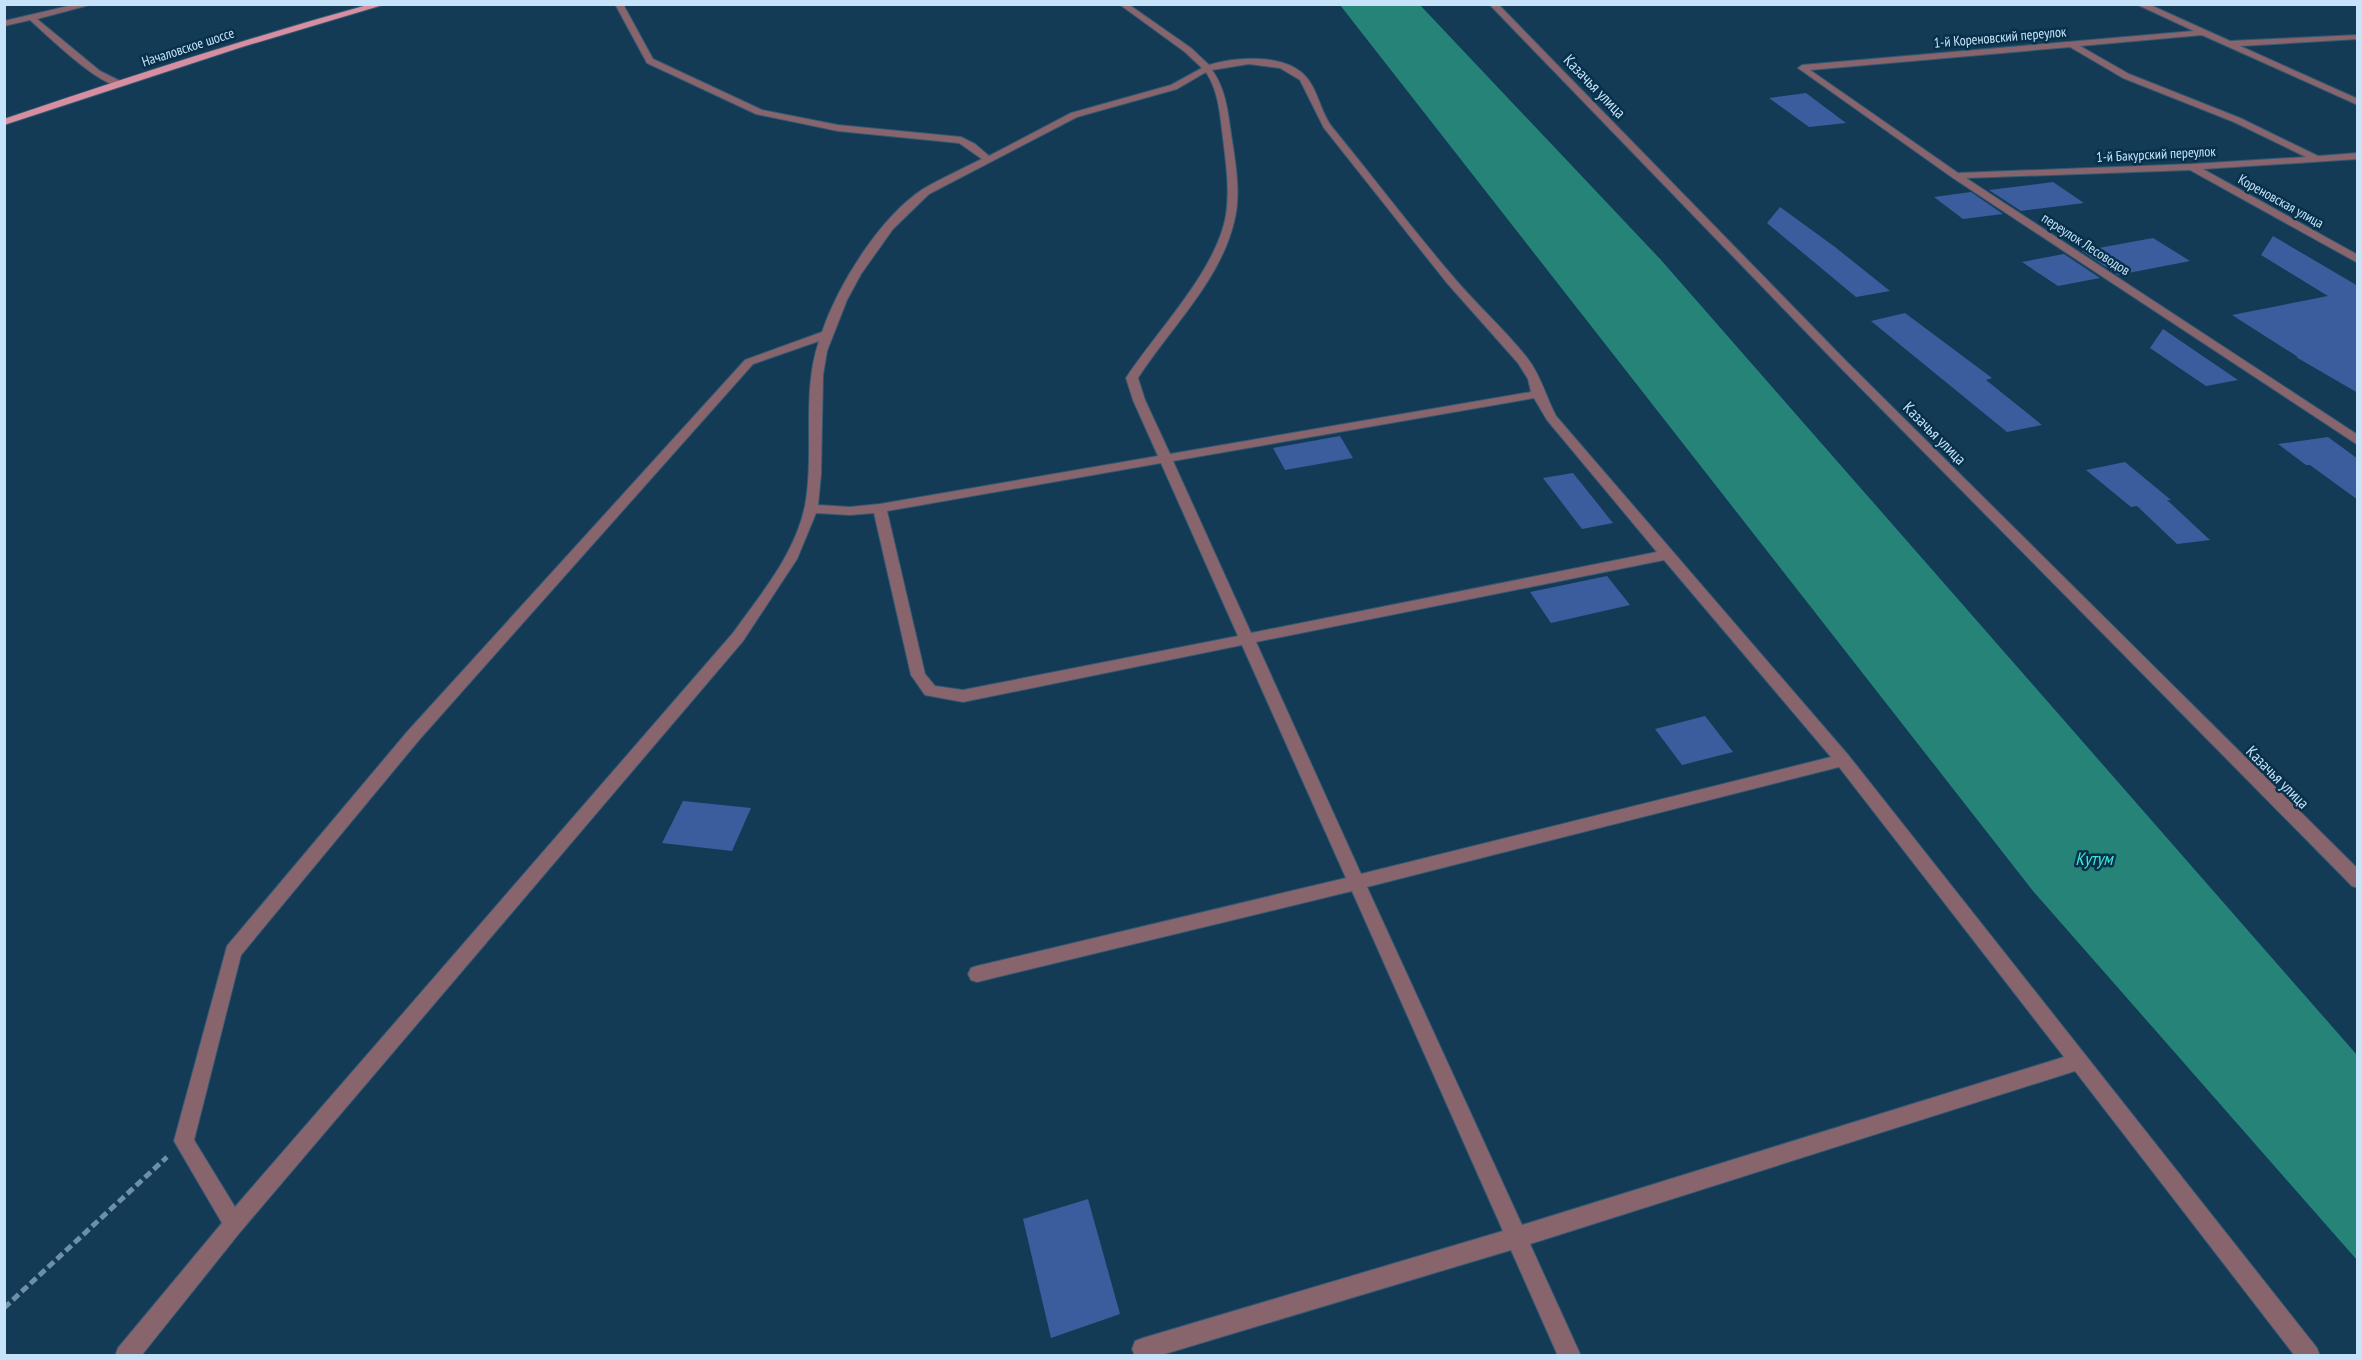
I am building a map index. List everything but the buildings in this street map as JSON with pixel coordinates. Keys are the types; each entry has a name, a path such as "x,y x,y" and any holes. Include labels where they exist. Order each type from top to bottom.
{"main road":[{"name":"Началовское шоссе","path":"4,122 300,26 382,4"}],"street":[{"path":"7,21 32,18 89,4"},
{"path":"619,4 650,61 759,112 838,128 961,140 972,146 989,161"},
{"path":"1123,4 1190,53 1206,68 1221,93 1232,168 1229,222 1208,269 1172,324 1132,378 1139,400 1570,1356"},
{"name":"Казачья улица","path":"1493,4 1842,363 2358,881"},
{"path":"2140,4 2358,102"},
{"path":"32,18 97,72 119,84"},
{"name":"1-й Кореновский переулок","path":"1802,68 2201,33"},
{"path":"2226,44 2358,37"},
{"path":"2071,44 2090,58 2157,91 2229,116 2317,158"},
{"path":"126,1356 234,1224 738,637 791,560 811,509 816,462 817,375 825,335 870,250 906,206 926,192 1074,115 1174,87 1189,81 1206,68 1230,63 1278,64 1293,69 1304,77 1324,121 1437,268 1523,361 1551,417 1666,555 1843,760 2308,1356"},
{"name":"переулок Лесоводов","path":"1802,68 1956,176 2358,441"},
{"name":"1-й Бакурский переулок","path":"1956,176 2192,167 2358,156"},
{"name":"Кореновская улица","path":"2192,167 2358,260"},
{"path":"234,1224 184,1141 233,952 412,736 683,438 749,362 825,335"},
{"path":"811,509 850,511 880,508 1538,394"},
{"path":"880,508 918,675 930,691 963,696 1666,555"},
{"path":"977,974 1358,882 1843,760"},
{"path":"1143,1349 1518,1238 2079,1061"}],"path":[{"path":"4,1308 184,1141"}],"water":[{"name":"Кутум","path":"1340,5 1420,5 1661,260 2357,1055 2357,1260 2033,891"}]}
